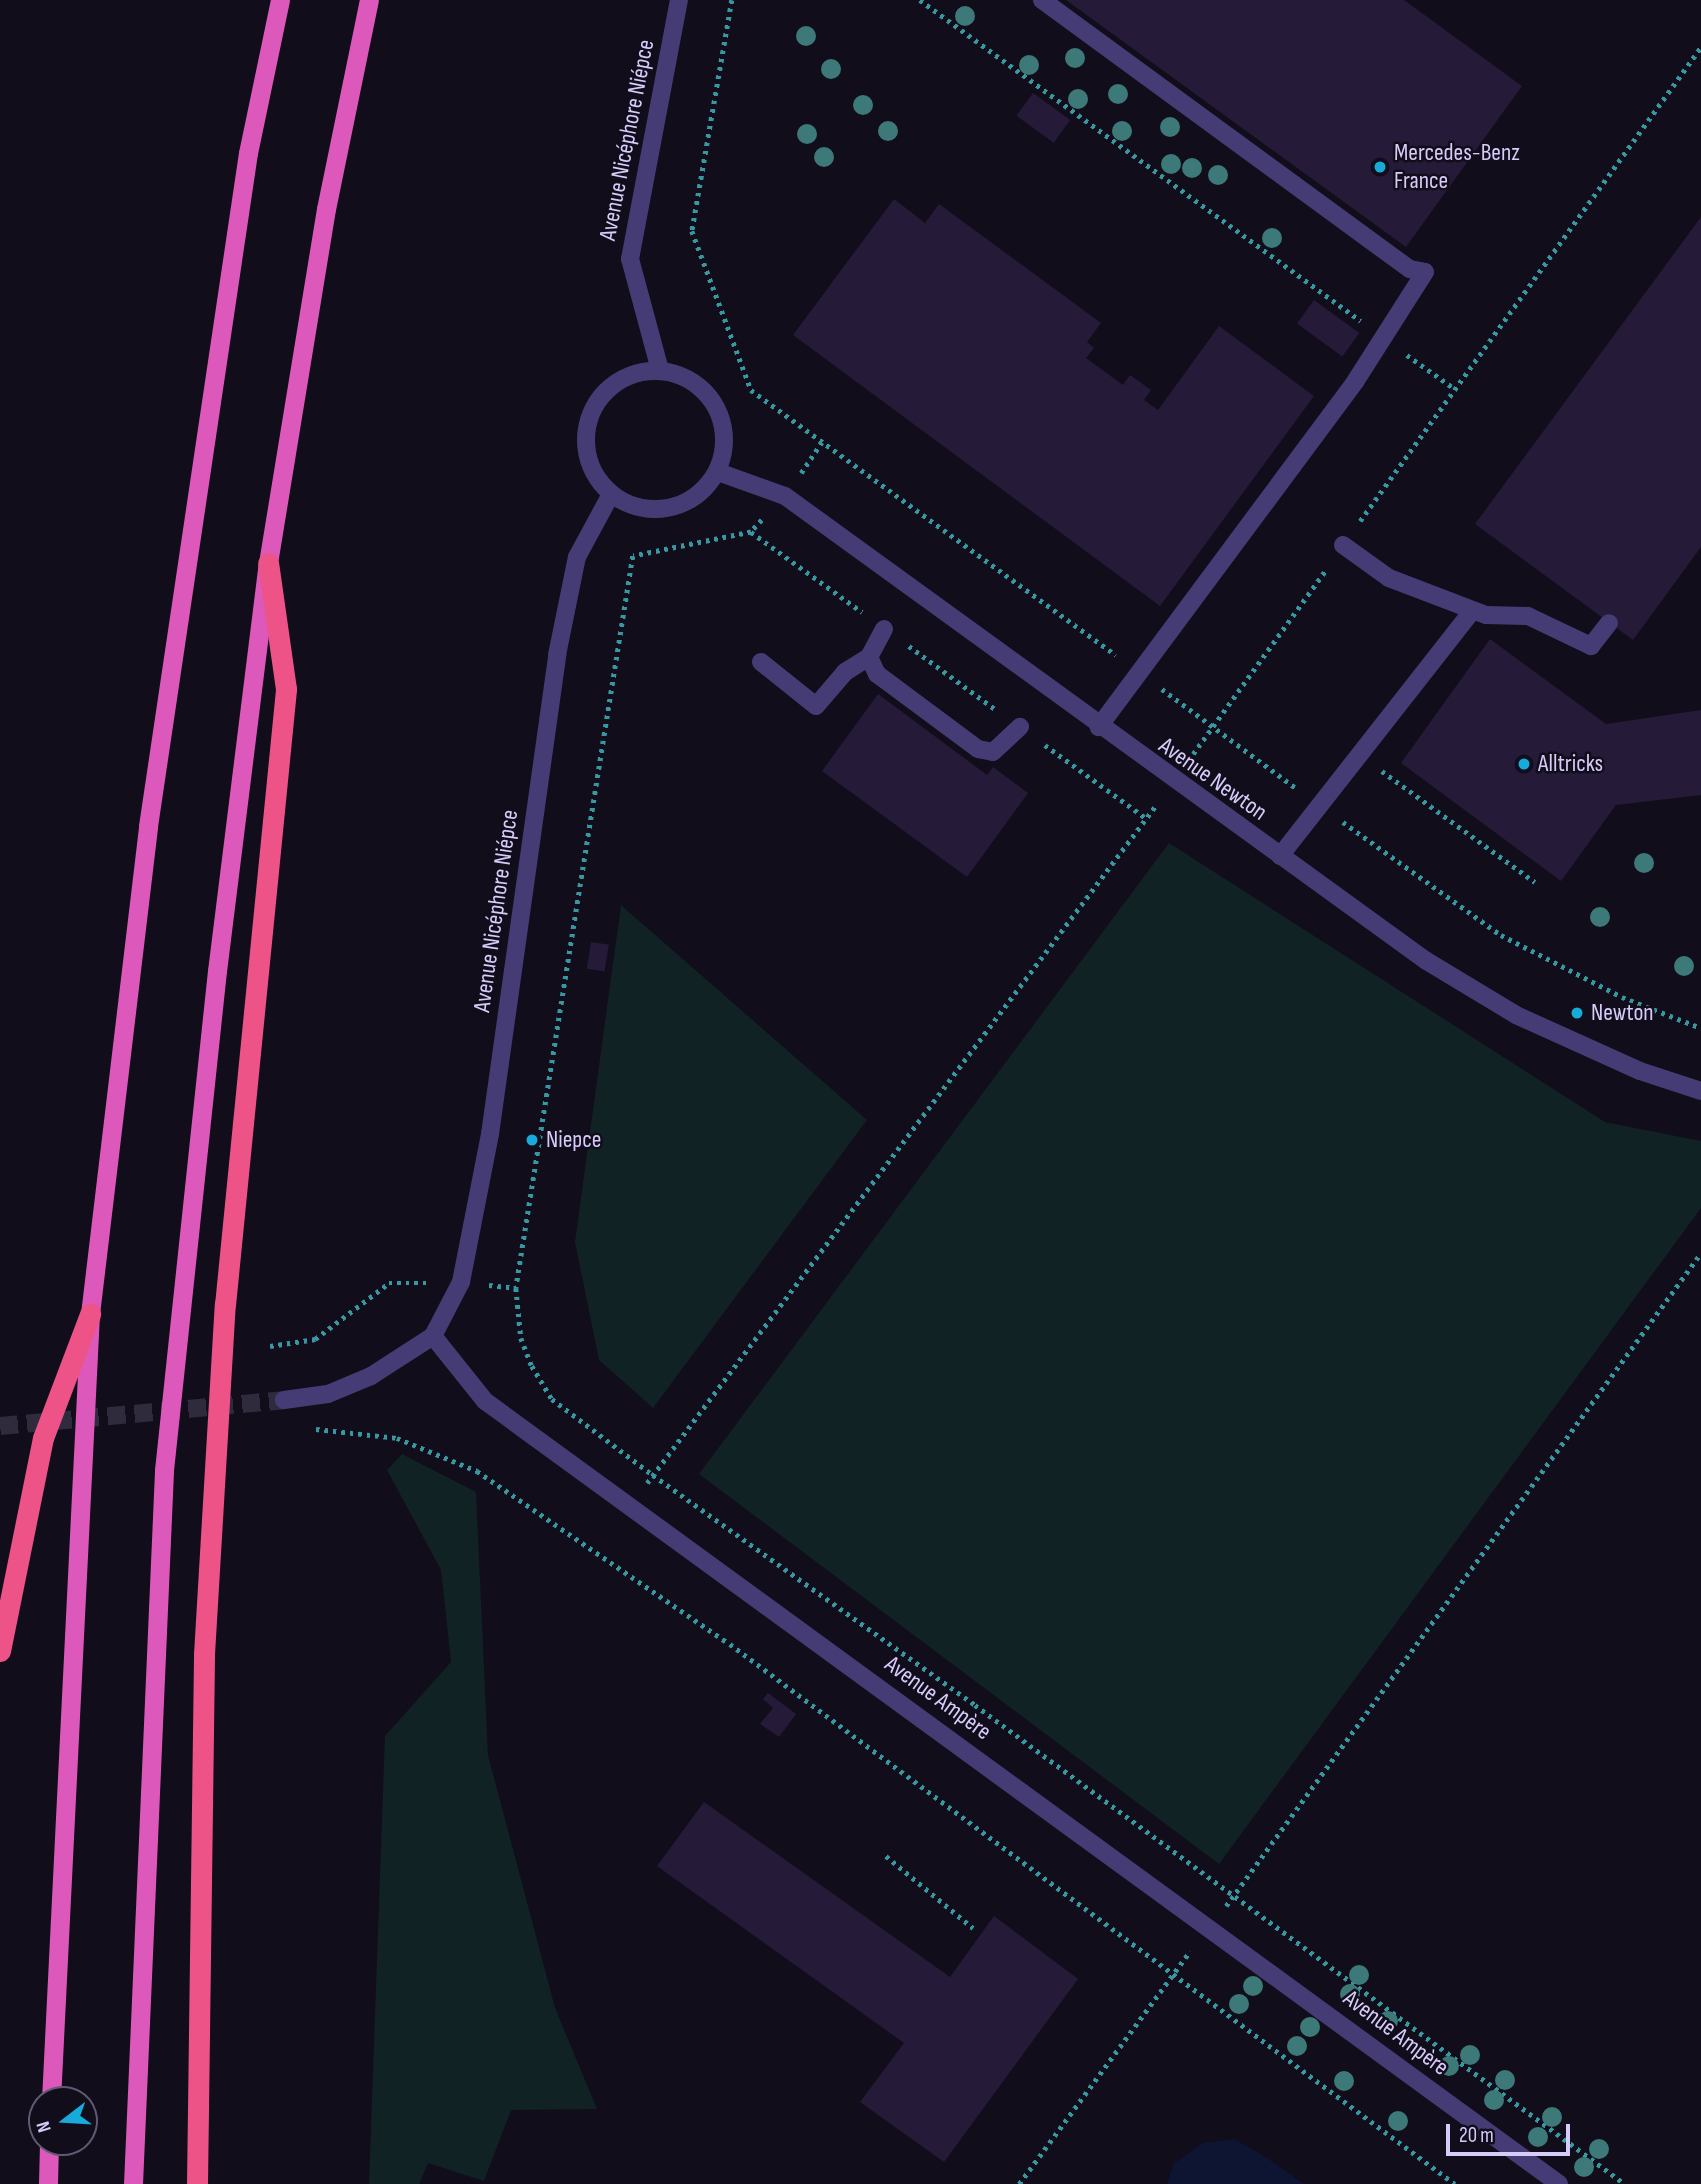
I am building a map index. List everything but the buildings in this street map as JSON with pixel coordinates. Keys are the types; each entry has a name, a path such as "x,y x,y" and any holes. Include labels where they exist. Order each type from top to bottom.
{"highway":[{"path":"52,2086 90,1314 148,826 248,153 280,0"},
{"path":"133,2184 164,1471 268,563 326,209 369,0"},
{"path":"197,2184 204,1654 225,1305 286,689 268,563"},
{"path":"0,1651 43,1438 90,1314"},
{"path":"48,2184 49,2156"}],"street":[{"name":"Avenue Nicéphore Niépce","path":"660,370 630,259 679,0"},
{"path":"1042,0 1410,269 1425,272 1384,337 1099,727"},
{"path":"660,370 702,388 716,406 724,428 718,472 689,502 670,509 629,505 611,494 588,457 590,414 618,381 660,370"},
{"name":"Avenue Newton","path":"718,472 785,496 1099,727 1424,960 1516,1014 1640,1071 1701,1091"},
{"name":"Avenue Nicéphore Niépce","path":"433,1336 461,1282 490,1134 557,655 577,557 611,494"},
{"path":"1343,545 1390,579 1472,611 1528,615 1591,646 1609,623"},
{"path":"1280,856 1362,756 1472,611"},
{"path":"761,662 816,706 845,672 869,657 884,629"},
{"path":"869,657 877,674 978,749 993,752 1020,727"},
{"path":"284,1400 328,1394 371,1376 433,1336"},
{"name":"Avenue Ampère","path":"433,1336 485,1401 1211,1927 1559,2184"}],"path":[{"path":"732,0 691,231 751,390 1501,935 1622,998 1701,1028"},
{"path":"920,0 1455,389"},
{"path":"822,442 785,496 751,532 633,555 516,1288 521,1338 552,1399 1625,2184"},
{"path":"751,532 1146,818"},
{"path":"1362,756 1535,882"},
{"path":"1019,2184 1171,1973 1233,1897 1701,1253"},
{"path":"270,1346 315,1339 389,1283 461,1282 516,1288"},
{"path":"311,1429 397,1438 477,1471 730,1644 1455,2184"},
{"path":"886,1856 973,1928"}],"shaded area":[{"path":"1169,843 1605,1122 1701,1141 1701,1208 1219,1864 699,1474"},
{"path":"621,905 867,1120 653,1408 599,1360 575,1242"},
{"path":"402,1454 476,1492 488,1755 555,2008 597,2109 511,2110 484,2181 428,2163 419,2184 369,2184 385,1736 451,1662 441,1570 387,1470"}],"water":[{"path":"1234,2139 1304,2184 1167,2184 1173,2164 1203,2143"}],"tunnel":[{"path":"0,1426 284,1400"}],"place":[{"name":"Mercedes-Benz France","path":"1380,167"},
{"name":"Alltricks","path":"1524,764"},
{"name":"Newton","path":"1577,1013"},
{"name":"Niepce","path":"532,1140"}]}
